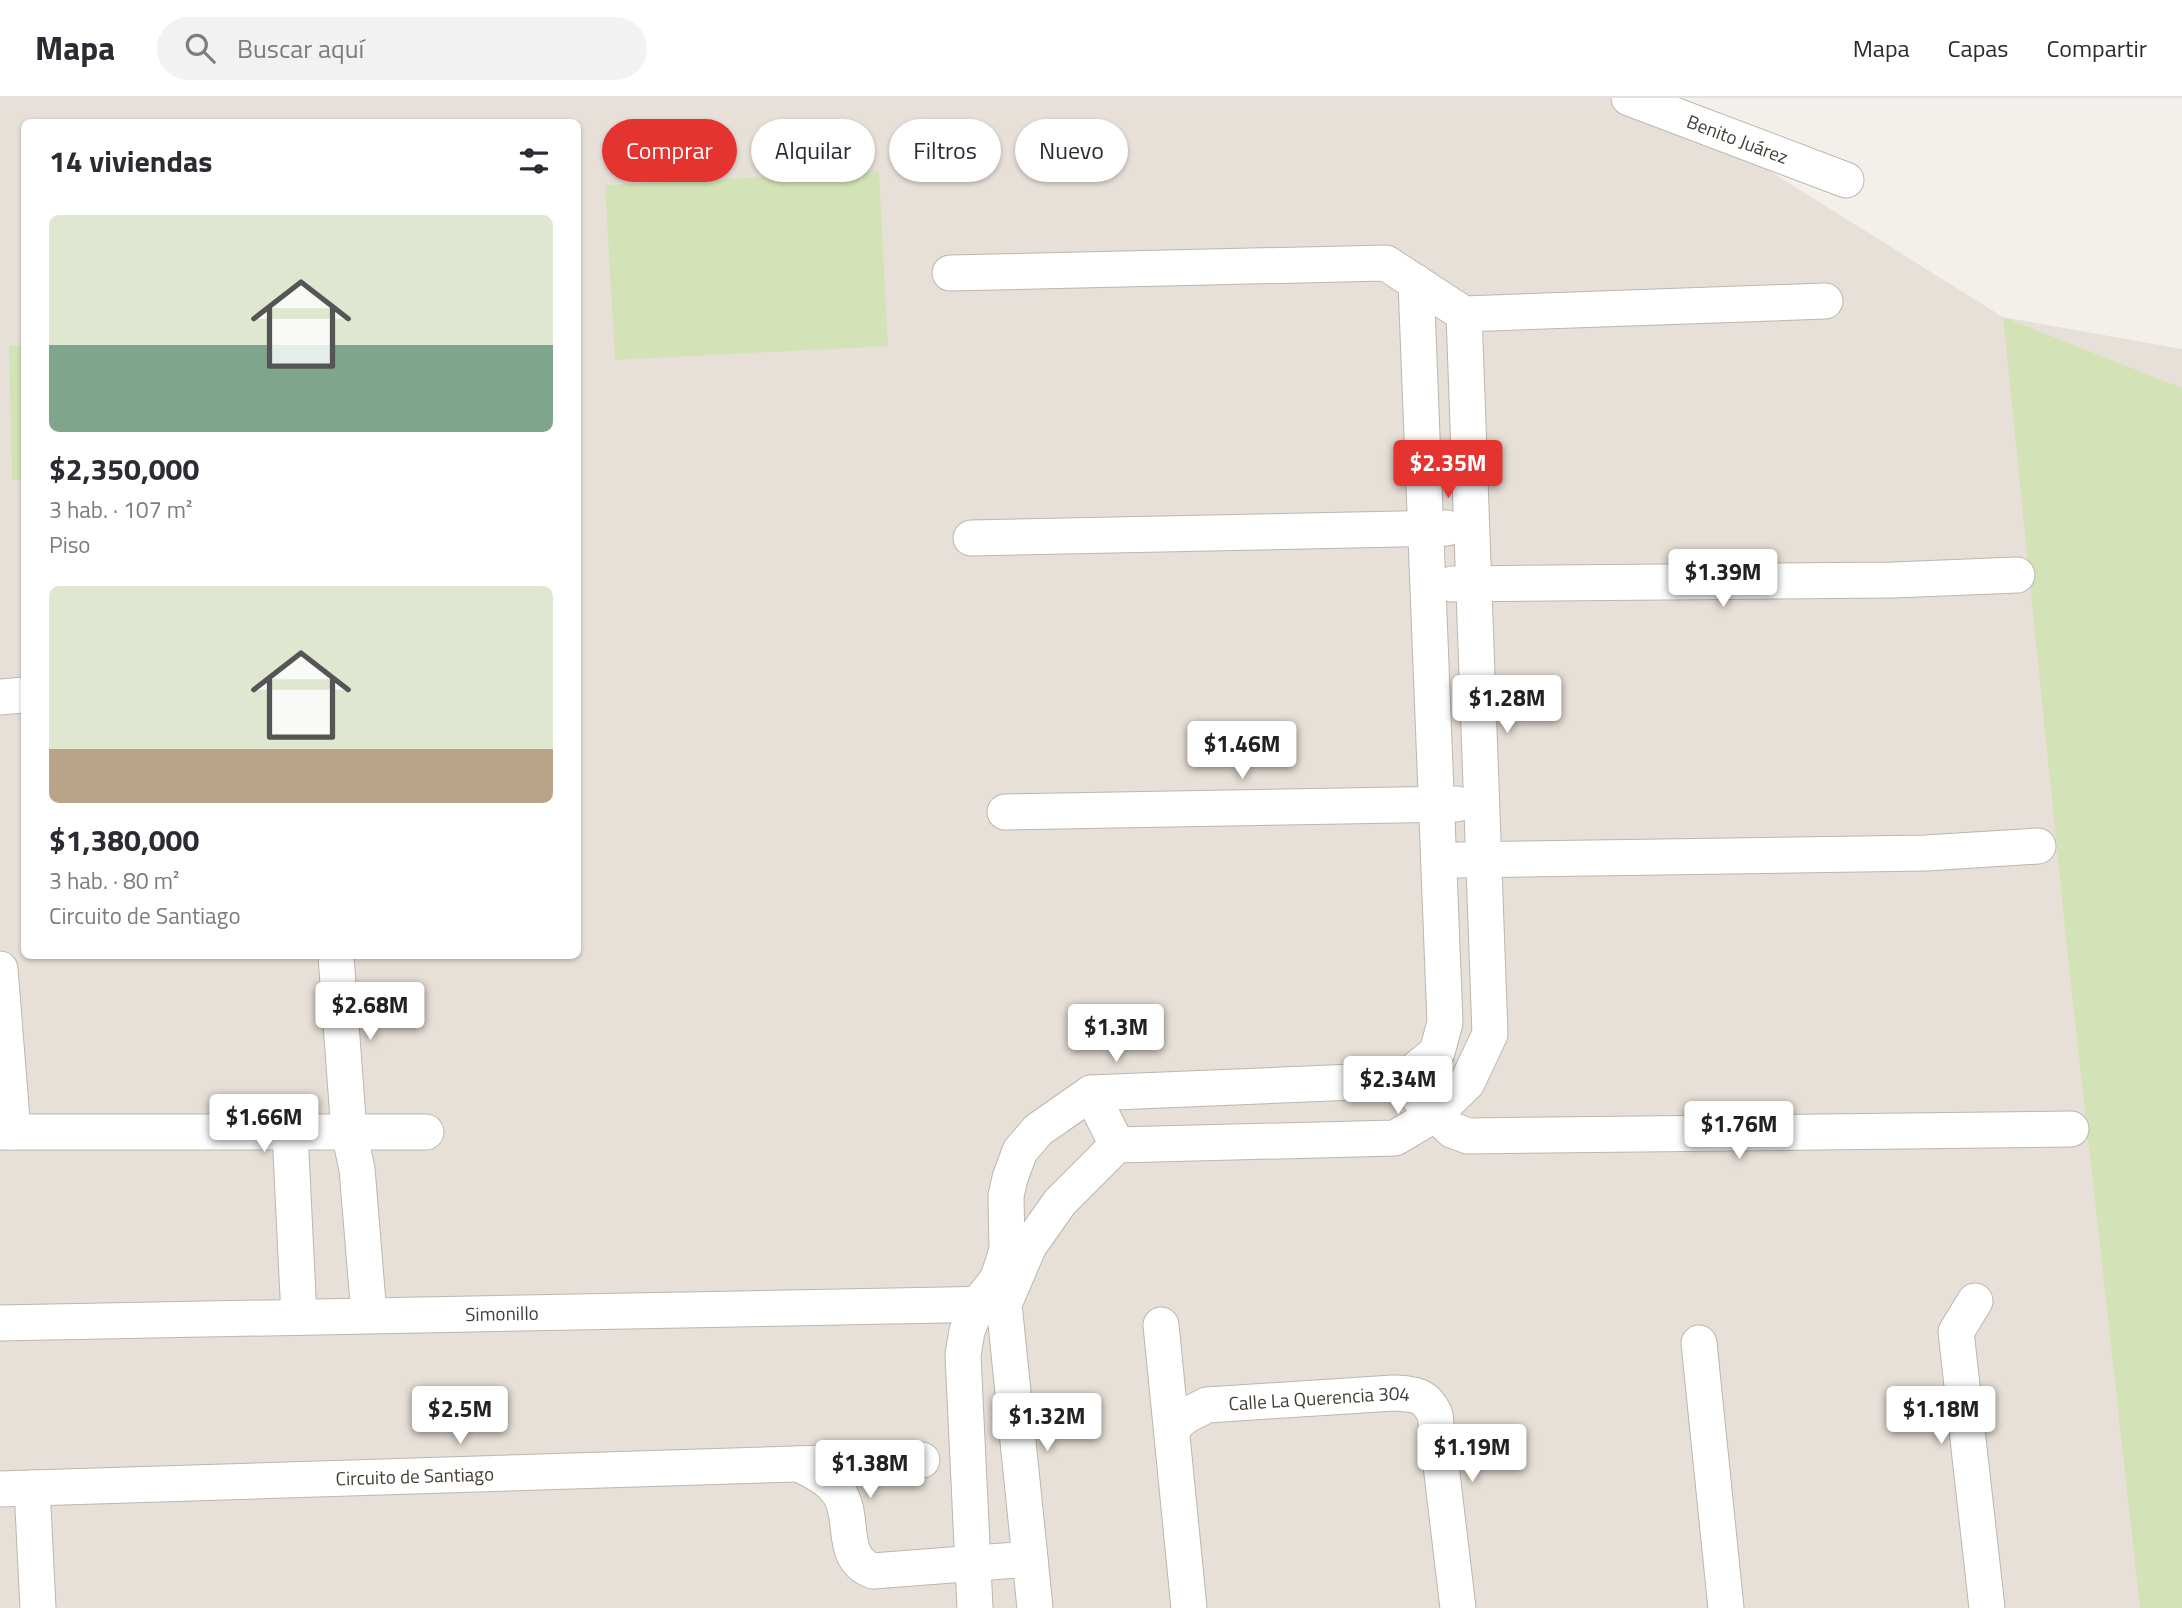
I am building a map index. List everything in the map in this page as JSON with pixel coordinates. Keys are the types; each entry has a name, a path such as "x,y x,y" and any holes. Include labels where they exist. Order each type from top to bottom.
{"street":[{"name":"Benito Juárez","path":"1629,98 1846,180"},
{"path":"950,273 1386,263 1464,314 1825,301"},
{"path":"1035,1608 991,1304 1007,1249 1006,1196 1020,1151 1038,1130 1091,1093 1403,1080 1437,1052 1445,1023 1416,282"},
{"path":"975,1608 963,1356 967,1331 991,1304 1060,1202 1117,1145 1395,1138 1434,1115 1467,1083 1490,1034 1464,314"},
{"path":"971,538 1471,528"},
{"path":"1428,584 1893,580 2017,575"},
{"path":"0,697 21,695"},
{"path":"1005,812 1436,806 1481,802"},
{"path":"1438,860 1926,853 2038,846"},
{"path":"336,959 349,1132 357,1169 369,1315"},
{"path":"0,969 6,1132 426,1132"},
{"path":"1403,1080 1451,1130 1468,1136 2071,1129"},
{"path":"1091,1093 1117,1145"},
{"path":"290,1132 299,1317"},
{"path":"1975,1301 1956,1332 1987,1608"},
{"name":"Simonillo","path":"0,1324 991,1304"},
{"path":"1161,1325 1189,1608"},
{"path":"1699,1343 1726,1608"},
{"name":"Calle La Querencia 304","path":"1172,1427 1206,1405 1393,1393 1421,1397 1430,1403 1435,1415 1458,1608"},
{"name":"Circuito de Santiago","path":"38,1608 16,1488 922,1460"},
{"path":"799,1464 824,1476 840,1495 855,1559 863,1567 873,1571 1030,1559"}],"shaded area":[{"path":"0,98 1653,98 2003,317 2182,349 2182,1608 0,1608"}],"green space":[{"path":"875,171 879,171 888,346 615,360 605,185 737,182 737,178 751,178 751,182 875,182"},
{"path":"2003,317 2182,388 2182,1608 2140,1608 2068,958"},
{"path":"21,345 21,480 12,480 9,346"}]}
